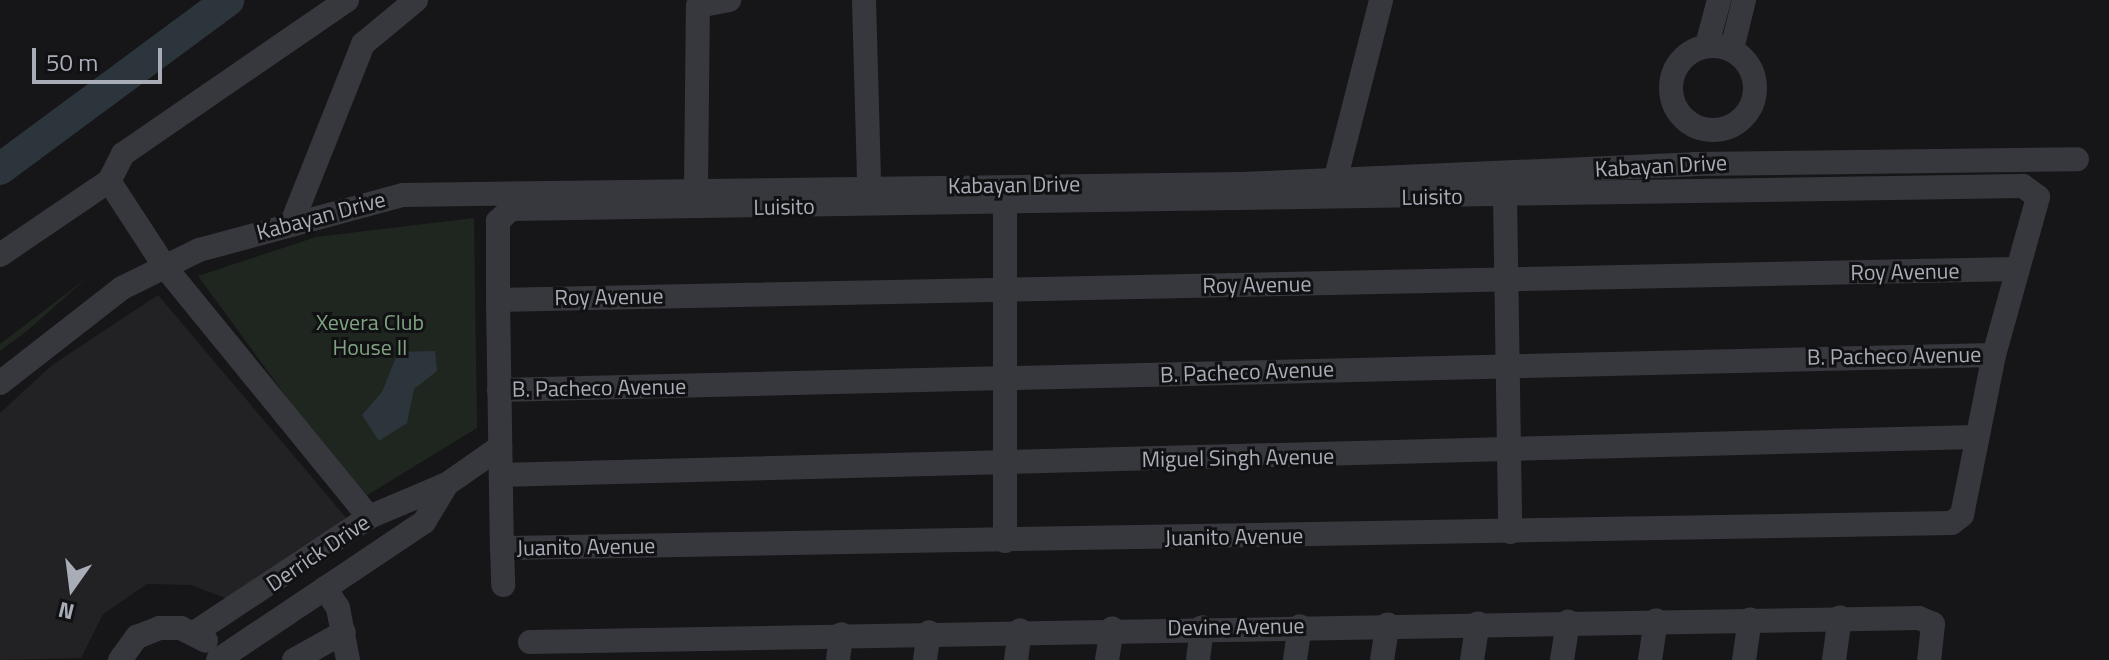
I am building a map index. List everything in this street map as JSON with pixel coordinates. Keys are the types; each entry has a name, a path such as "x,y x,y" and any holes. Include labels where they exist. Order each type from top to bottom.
{"street":[{"path":"0,255 109,181 123,154 347,0"},
{"path":"291,225 363,44 416,0"},
{"path":"696,188 698,6 729,0"},
{"path":"864,0 869,184"},
{"path":"1335,181 1381,0"},
{"path":"1707,45 1719,0"},
{"path":"1732,49 1744,0"},
{"path":"1707,45 1732,49 1755,76 1752,103 1736,124 1701,129 1678,112 1670,85 1681,58 1707,45"},
{"path":"1690,193 1701,129"},
{"name":"Kabayan Drive","path":"0,383 122,288 165,267 291,225 403,195 869,184 1335,181 1694,164 2077,159"},
{"path":"109,181 165,267 369,517"},
{"name":"Luisito","path":"498,300 498,221 511,209 2035,188 1994,355 1962,515"},
{"path":"1505,196 1505,363 1510,532"},
{"path":"1005,203 1005,541"},
{"name":"Roy Avenue","path":"498,300 2017,269"},
{"path":"498,300 503,585"},
{"name":"B. Pacheco Avenue","path":"499,390 1006,380 1505,363 1994,355"},
{"name":"Miguel Singh Avenue","path":"501,475 1508,452 1976,437"},
{"name":"Derrick Drive","path":"194,633 369,517 447,484 500,447"},
{"name":"Derrick Drive","path":"218,660 424,522 447,484"},
{"name":"Juanito Avenue","path":"502,548 1944,525 1962,515"},
{"path":"325,588 344,632 348,660"},
{"path":"1834,660 1840,617"},
{"name":"Devine Avenue","path":"530,642 570,650 747,648 841,634 1926,618 1934,629 1929,660"},
{"path":"1744,660 1750,619"},
{"path":"1650,660 1656,620"},
{"path":"1562,660 1568,621"},
{"path":"1472,660 1478,623"},
{"path":"1382,660 1388,624"},
{"path":"1295,660 1300,626"},
{"path":"1198,660 1202,627"},
{"path":"1107,660 1112,628"},
{"path":"120,660 151,630 194,633 218,660"},
{"path":"1016,660 1020,630"},
{"path":"294,660 344,632"},
{"path":"925,660 929,632"},
{"path":"838,660 841,634"}],"shaded area":[{"path":"158,295 348,520 228,599 191,585 147,584 103,614 81,658 0,660 0,413 51,366"},
{"path":"435,351 437,371 414,389 407,423 379,441 362,415 382,392 398,352"}],"green space":[{"name":"Xevera Club House II","path":"474,218 477,428 361,499 198,276 316,237"},
{"path":"87,278 27,331 0,351 0,344"}],"waterway":[{"path":"0,169 228,0"}]}
